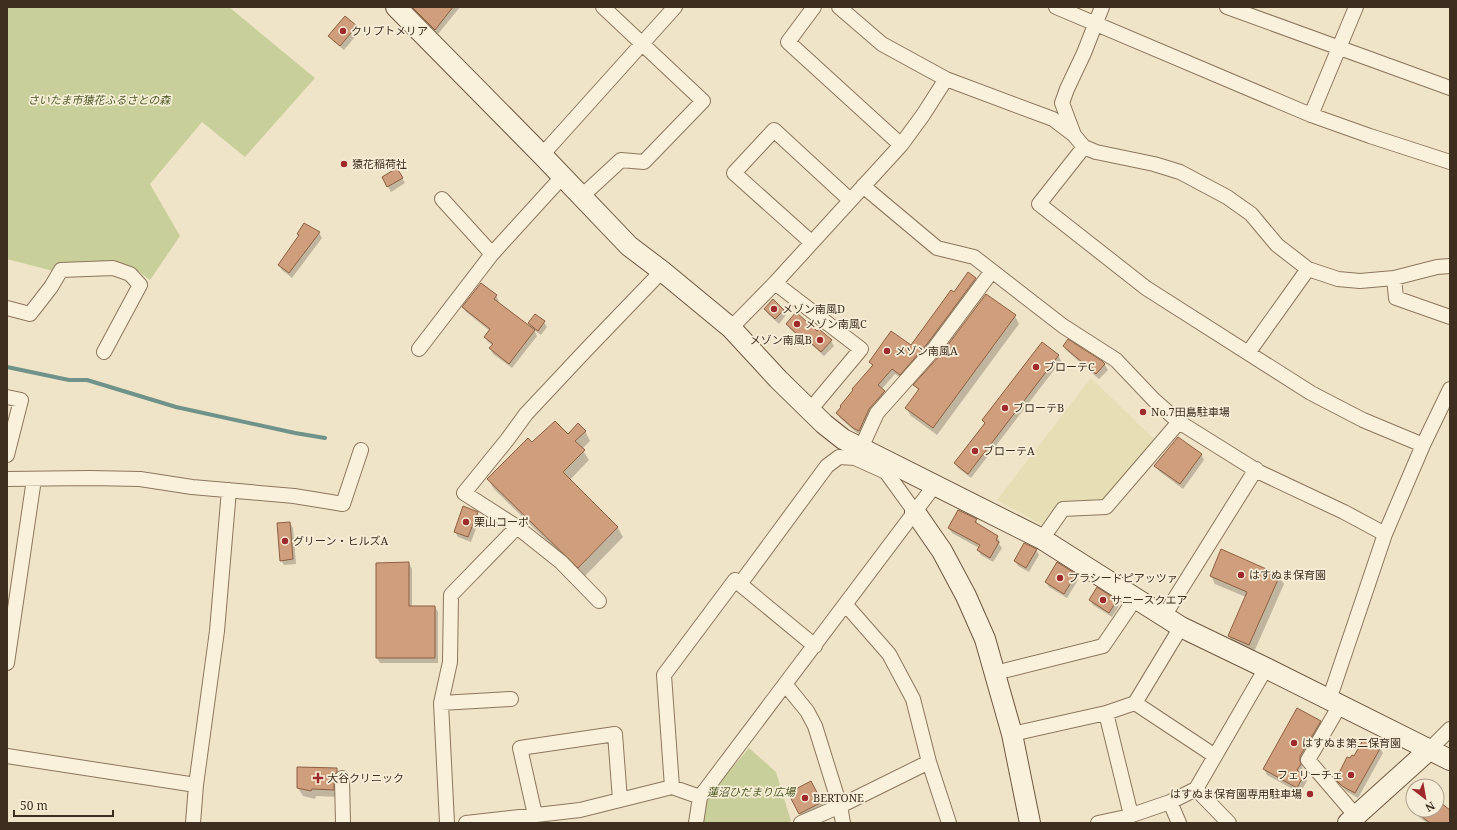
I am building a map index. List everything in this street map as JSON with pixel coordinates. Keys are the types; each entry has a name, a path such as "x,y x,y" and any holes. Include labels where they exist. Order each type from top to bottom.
{"street":[{"path":"396,7 563,176 629,246 731,328 778,379 824,424 843,439 1042,539 1181,627 1450,760"},
{"path":"582,196 621,160 644,162 702,101 603,7"},
{"path":"814,7 788,42 901,145"},
{"path":"839,7 882,44 946,79 1053,119 1074,135 1084,147 1096,152 1154,164 1180,172 1227,197 1251,214 1277,245 1308,269 1338,280 1360,281 1394,278 1437,267 1450,266"},
{"path":"1056,7 1311,115 1450,162"},
{"path":"1074,135 1062,103 1102,7"},
{"path":"1227,7 1450,88"},
{"path":"1311,115 1356,7"},
{"path":"542,155 642,44 671,8"},
{"path":"731,328 775,283 901,145 923,115 946,79"},
{"path":"811,242 734,173 774,130 850,200"},
{"path":"1084,147 1039,204 1146,288 1311,393 1363,420 1423,445"},
{"path":"419,349 492,254 563,176"},
{"path":"863,186 937,248 974,257 1063,326 1116,360 1154,400 1180,422 1256,469 1385,534"},
{"path":"442,199 492,254"},
{"path":"7,308 30,314 51,287 61,270 113,268 130,274 140,285 104,352"},
{"path":"1248,353 1308,269"},
{"path":"599,601 561,562 517,527 464,492 526,414 662,271"},
{"path":"861,448 877,413 934,349 992,271"},
{"path":"1394,278 1396,298 1450,317"},
{"path":"775,283 861,349 810,410"},
{"path":"1450,389 1423,445 1385,534 1334,702 1308,760 1352,820 1450,729"},
{"path":"7,397 21,400 7,455"},
{"path":"1042,539 1063,509 1106,507 1180,422"},
{"path":"7,479 140,479 192,487 294,496 343,504 361,450"},
{"path":"740,584 827,466 840,457 855,458 886,472 916,512 942,551 966,596 985,639 1012,734 1030,823"},
{"path":"1164,616 1256,469"},
{"path":"7,663 34,479"},
{"path":"696,823 700,797 935,485"},
{"path":"193,823 196,785 217,631 229,490"},
{"path":"447,823 442,703 450,662 451,595 517,527"},
{"path":"672,786 664,675 735,580 815,646"},
{"path":"995,674 1103,646 1135,598"},
{"path":"846,605 889,654 913,699 929,762 949,823"},
{"path":"1012,734 1106,713 1135,703 1181,627"},
{"path":"1098,823 1128,818 1170,802 1196,789 1266,668"},
{"path":"785,684 807,711 815,726 840,806 843,823"},
{"path":"442,703 511,699"},
{"path":"1135,703 1215,756"},
{"path":"1106,713 1128,818"},
{"path":"535,815 520,748 614,734 620,800"},
{"path":"7,756 196,785"},
{"path":"802,823 929,762"},
{"path":"342,778 343,823"},
{"path":"466,823 580,810 672,786 700,797"},
{"path":"1196,789 1229,823"},
{"path":"1170,802 1179,823"}],"shaded area":[{"path":"1091,378 1156,441 1103,503 1061,505 1044,526 997,500"}],"green space":[{"name":"さいたま市猿花ふるさとの森","path":"7,7 229,7 315,78 245,157 202,122 150,184 180,236 150,280 131,266 115,263 53,271 7,259"},
{"name":"蓮沼ひだまり広場","path":"749,748 776,772 791,821 786,823 700,823 701,805"}],"building":[{"path":"412,7 453,7 435,30"},
{"name":"クリプトメリア","path":"345,16 357,26 340,46 328,36"},
{"path":"397,168 403,178 387,187 382,177"},
{"path":"304,223 320,232 289,273 278,265 299,235 297,234"},
{"path":"968,272 976,278 927,344 900,375 892,369 878,385 885,391 869,409 859,431 853,428 836,413 853,390 852,389 873,365 869,362 891,331 911,345 951,290 954,292"},
{"path":"481,283 497,295 494,299 535,330 509,364 489,348 493,344 484,337 490,329 462,307"},
{"path":"986,294 1016,315 933,428 905,408 919,389 913,385 941,354"},
{"name":"メゾン南風D","path":"773,299 784,310 775,319 764,309"},
{"path":"796,312 817,331 819,329 832,340 821,352 800,333 798,335 786,324"},
{"path":"535,314 545,321 538,331 528,323"},
{"path":"1068,339 1105,364 1096,374 1063,346"},
{"path":"1042,342 1059,355 968,474 954,463 985,423 982,420"},
{"path":"555,421 568,434 578,423 586,431 575,441 585,450 563,472 618,527 578,568 487,479 528,438 532,442"},
{"path":"1178,437 1202,454 1180,484 1154,466"},
{"name":"栗山コーポ","path":"463,506 478,512 468,537 454,532"},
{"path":"958,510 977,519 975,522 998,536 996,540 999,542 990,558 977,550 980,545 948,528"},
{"name":"グリーン・ヒルズA","path":"290,522 293,559 280,561 277,523"},
{"path":"1024,543 1037,549 1026,568 1014,561"},
{"path":"1221,549 1280,575 1249,645 1228,636 1247,592 1210,576"},
{"path":"409,562 409,606 435,606 435,658 376,658 376,563"},
{"name":"プラシードピアッツァ","path":"1057,562 1076,574 1064,594 1045,582"},
{"name":"サニースクエア","path":"1097,587 1117,600 1109,613 1089,600"},
{"path":"1297,708 1321,721 1300,756 1301,764 1297,770 1304,775 1297,788 1263,769"},
{"name":"フェリーチェ","path":"1364,738 1381,747 1355,793 1342,786 1337,781 1339,778 1337,777 1347,757 1350,758 1352,755 1354,756"},
{"path":"297,767 337,768 334,778 334,790 312,789 311,791 297,788"},
{"name":"BERTONE","path":"811,781 822,802 799,814 788,793"},
{"path":"1445,806 1450,810 1450,823 1430,823 1423,818 1445,818"}],"waterway":[{"path":"7,367 69,380 87,380 176,407 295,433 325,438"}],"place":[{"name":"クリプトメリア","path":"343,31"},
{"name":"猿花稲荷社","path":"344,164"},
{"name":"メゾン南風D","path":"774,309"},
{"name":"メゾン南風C","path":"797,324"},
{"name":"メゾン南風B","path":"820,340"},
{"name":"メゾン南風A","path":"887,351"},
{"name":"ブローテC","path":"1036,367"},
{"name":"ブローテB","path":"1005,408"},
{"name":"No.7田島駐車場","path":"1143,412"},
{"name":"ブローテA","path":"975,451"},
{"name":"栗山コーポ","path":"466,522"},
{"name":"グリーン・ヒルズA","path":"285,541"},
{"name":"はすぬま保育園","path":"1241,575"},
{"name":"プラシードピアッツァ","path":"1060,578"},
{"name":"サニースクエア","path":"1103,600"},
{"name":"はすぬま第二保育園","path":"1294,743"},
{"name":"フェリーチェ","path":"1351,775"},
{"name":"大谷クリニック","path":"318,778"},
{"name":"はすぬま保育園専用駐車場","path":"1310,794"},
{"name":"BERTONE","path":"805,798"}]}
